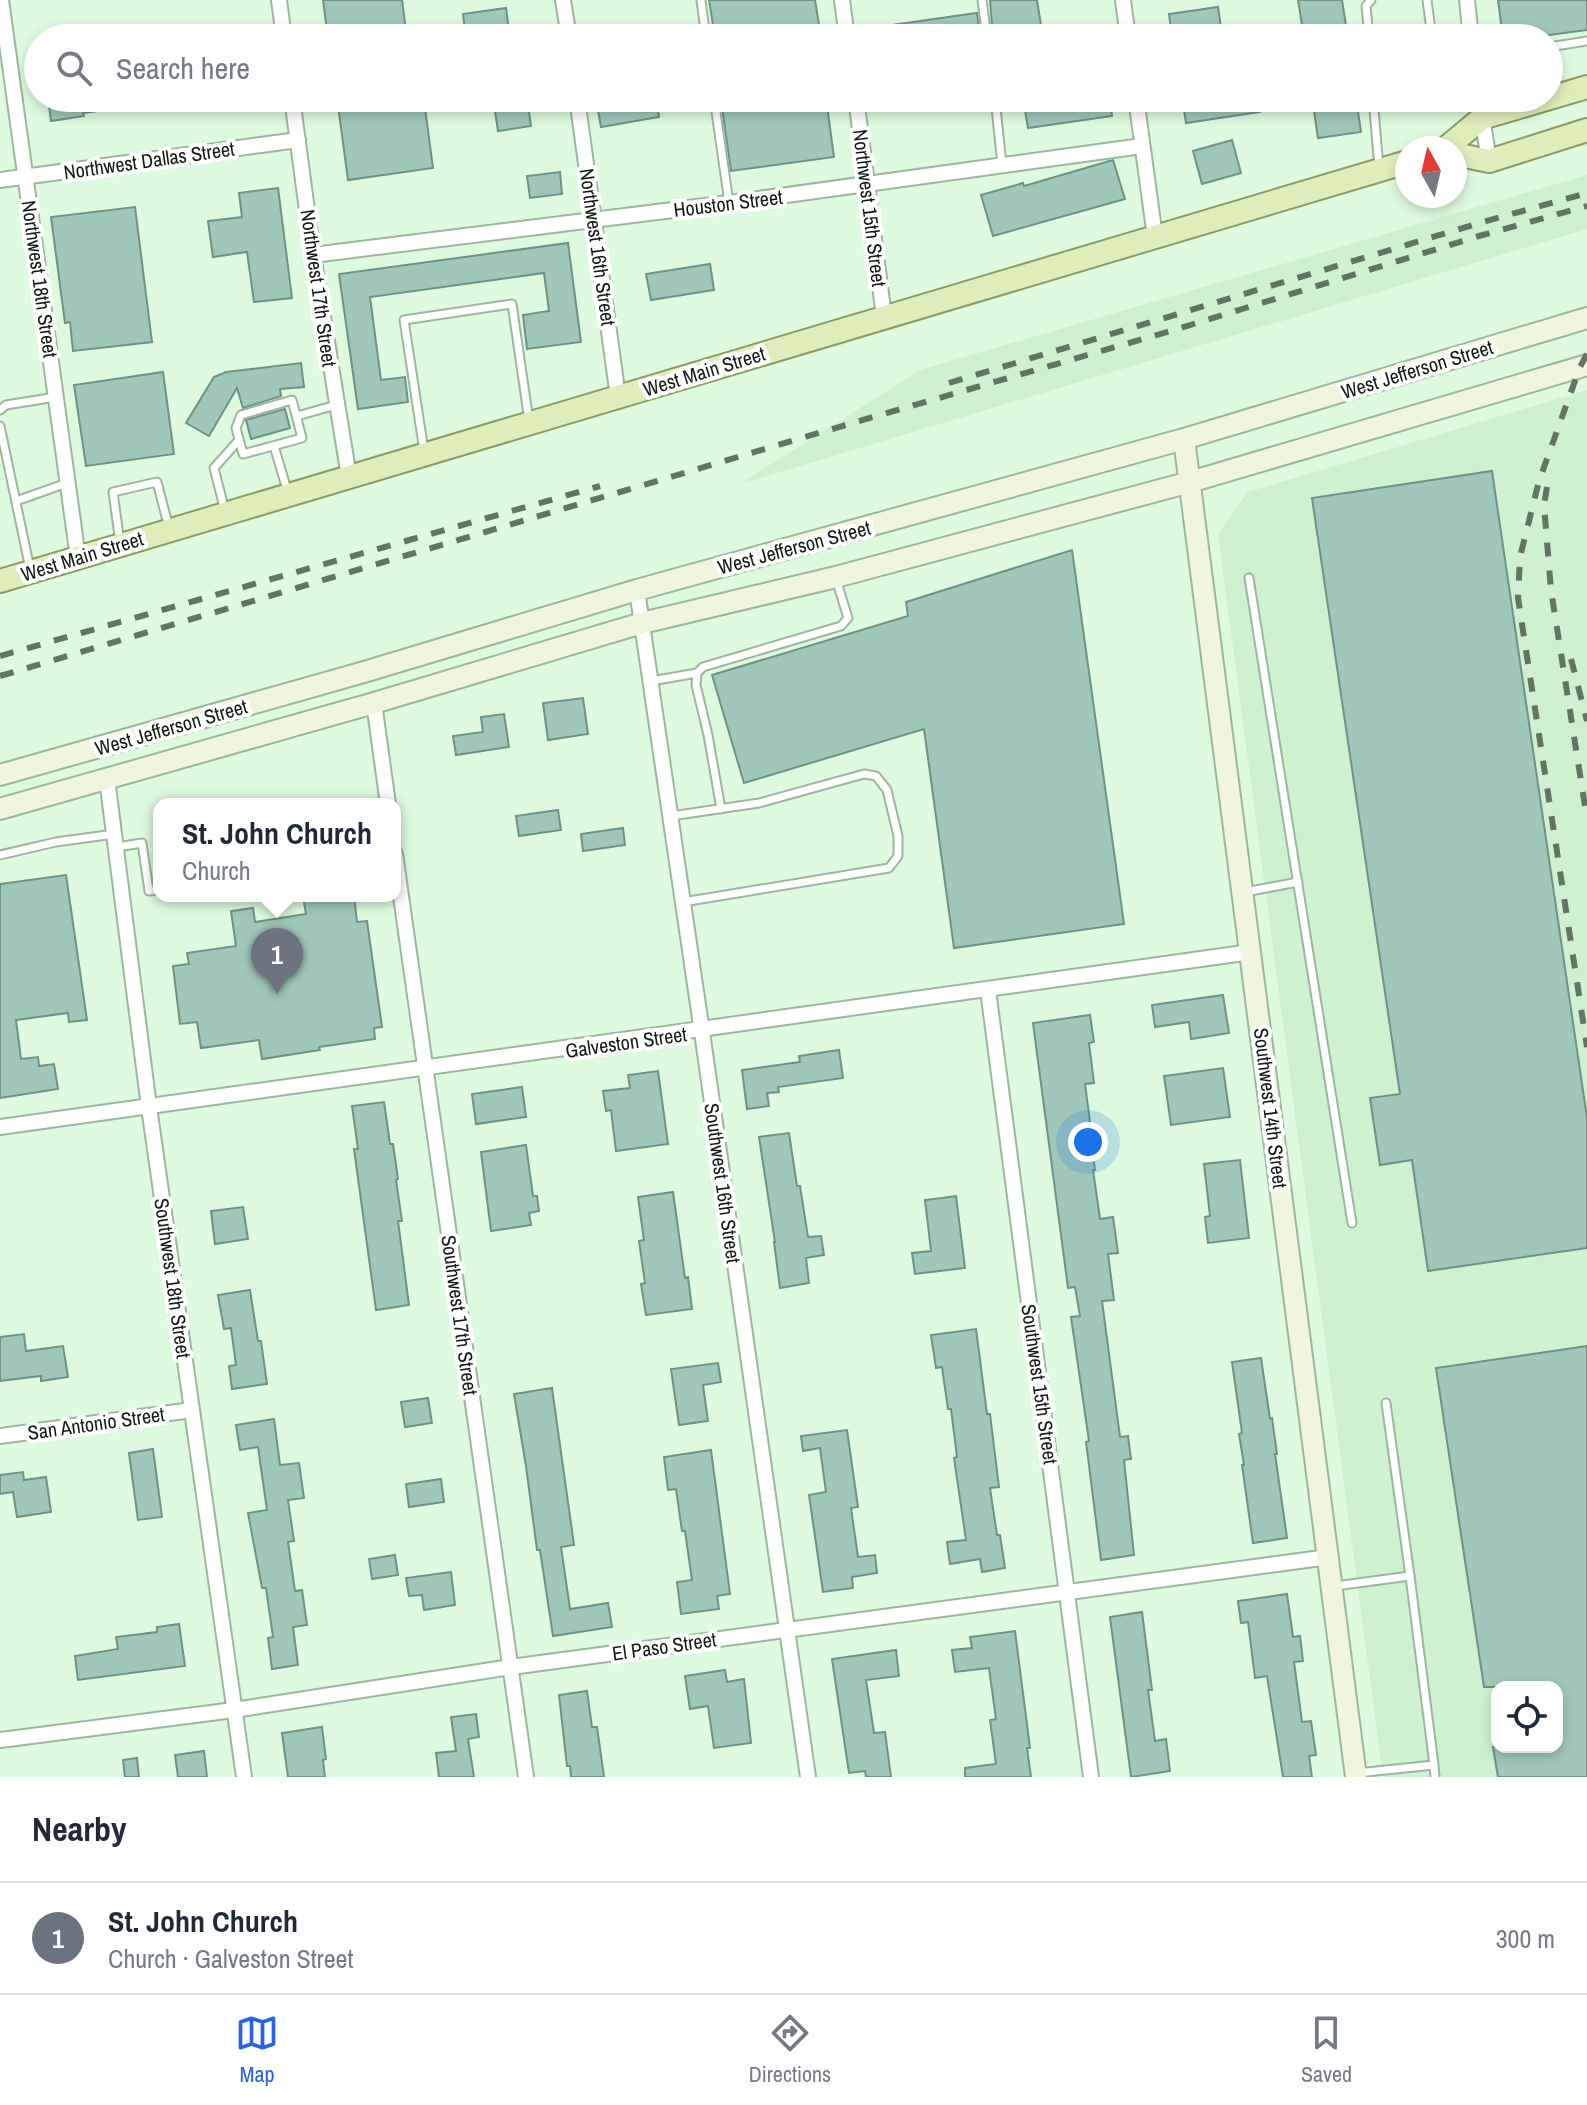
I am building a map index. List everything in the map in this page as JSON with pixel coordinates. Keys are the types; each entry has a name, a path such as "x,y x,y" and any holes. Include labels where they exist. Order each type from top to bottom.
{"main road":[{"path":"1563,92 1587,87"},
{"path":"1456,136 1478,112"},
{"path":"1467,156 1489,161 1587,130"},
{"name":"West Main Street","path":"0,581 1395,165"},
{"name":"West Jefferson Street","path":"0,775 637,590 1184,439 1587,318"},
{"name":"West Jefferson Street","path":"0,809 642,623 836,577 1190,482 1587,365"},
{"name":"Southwest 14th Street","path":"1184,439 1356,1775"}],"street":[{"name":"Northwest 18th Street","path":"1,0 78,558"},
{"path":"279,0 282,24"},
{"path":"563,0 567,24"},
{"path":"842,0 845,24"},
{"path":"1123,0 1126,24"},
{"path":"1467,0 1470,24"},
{"name":"Northwest 17th Street","path":"294,112 313,255 349,477"},
{"name":"Northwest 16th Street","path":"579,112 618,397"},
{"name":"Northwest 15th Street","path":"858,112 884,317"},
{"path":"1138,112 1155,237"},
{"path":"1482,112 1489,161"},
{"name":"Northwest Dallas Street","path":"0,180 298,140"},
{"name":"Houston Street","path":"313,255 729,203 1142,146"},
{"name":"Southwest 16th Street","path":"637,590 808,1777"},
{"path":"374,703 387,798"},
{"name":"Southwest 18th Street","path":"107,779 149,1107 244,1777"},
{"name":"Southwest 17th Street","path":"401,900 526,1777"},
{"name":"Galveston Street","path":"0,1127 424,1067 702,1032 1251,952"},
{"name":"Southwest 15th Street","path":"988,990 1091,1777"},
{"name":"San Antonio Street","path":"0,1436 192,1410"},
{"name":"El Paso Street","path":"0,1740 234,1710 511,1667 1329,1557"}],"lane":[{"path":"701,0 704,24"},
{"path":"982,0 985,24"},
{"path":"1368,24 1366,6 1371,0"},
{"path":"1427,0 1430,24"},
{"path":"1563,45 1587,41"},
{"path":"716,112 729,203"},
{"path":"996,112 1002,165"},
{"path":"1375,112 1379,170"},
{"path":"424,454 404,320 512,304 529,423"},
{"path":"0,410 6,405 56,397"},
{"path":"292,400 297,416 302,438 243,454 236,428 241,415 292,400"},
{"path":"297,416 336,405"},
{"path":"0,426 31,571"},
{"path":"226,513 214,468 239,440"},
{"path":"274,446 289,495"},
{"path":"16,501 68,482"},
{"path":"120,545 113,492 157,482 169,530"},
{"path":"651,681 697,673 703,667 841,626 848,618 836,577"},
{"path":"1249,578 1352,1223"},
{"path":"697,673 696,685 721,809"},
{"path":"671,816 759,803 864,774 876,776 887,790 898,836 898,856 889,868 683,902"},
{"path":"0,855 56,842 116,840 142,843 149,891 153,891"},
{"path":"1243,892 1298,882"},
{"path":"1386,1403 1435,1777"},
{"path":"1333,1586 1410,1576"},
{"path":"1356,1775 1434,1765"}],"shaded area":[{"path":"1587,175 1587,229 740,484 920,370"},
{"path":"1587,390 1587,1777 1383,1777 1218,534 1248,492"}],"building":[{"path":"323,0 402,0 405,24 326,24"},
{"path":"709,0 815,0 819,24 713,24"},
{"path":"990,0 1037,0 1041,24 992,24"},
{"path":"1298,0 1342,0 1346,24 1302,24"},
{"path":"1498,0 1587,0 1587,30 1563,33 1563,24 1501,24"},
{"path":"1218,7 1221,24 1170,24 1169,14"},
{"path":"506,8 508,24 464,24 463,14"},
{"path":"977,13 978,24 899,24"},
{"path":"50,112 90,112 83,113 84,116 51,121"},
{"path":"339,112 426,112 433,168 348,180"},
{"path":"495,112 529,112 531,126 498,131"},
{"path":"598,112 658,112 659,117 601,127"},
{"path":"723,112 828,112 834,157 731,171"},
{"path":"1025,112 1112,112 1112,116 1028,128"},
{"path":"1184,112 1260,112 1186,123"},
{"path":"1314,112 1358,112 1361,132 1318,138"},
{"path":"1232,140 1241,173 1202,184 1193,151"},
{"path":"1113,160 1125,199 993,236 981,195"},
{"path":"560,172 562,194 530,198 527,176"},
{"path":"278,188 292,298 254,302 247,252 213,257 208,221 242,217 239,193"},
{"path":"135,207 152,342 73,351 70,322 65,323 51,217"},
{"path":"568,243 581,342 527,349 523,315 549,311 544,273 370,297 381,380 405,377 408,402 358,409 339,274"},
{"path":"710,264 714,290 651,300 646,274"},
{"path":"301,363 304,387 280,389 281,396 243,408 237,388 209,436 186,423 214,377 226,372"},
{"path":"163,372 174,454 86,466 74,385"},
{"path":"285,409 290,428 251,439 246,420"},
{"path":"1492,471 1587,1118 1587,1248 1428,1271 1412,1160 1380,1165 1370,1098 1400,1094 1312,498"},
{"path":"1072,550 1124,924 954,948 924,729 744,783 712,675 908,616 906,602"},
{"path":"583,698 588,734 548,740 543,703"},
{"path":"504,714 509,747 456,755 453,736 483,732 481,717"},
{"path":"558,810 561,830 519,836 516,816"},
{"path":"623,828 625,845 583,851 581,834"},
{"path":"66,875 87,1020 69,1022 68,1013 16,1020 21,1059 38,1057 39,1066 54,1064 58,1089 0,1098 0,884"},
{"path":"304,902 355,902 357,922 367,921 382,1027 374,1028 375,1039 262,1059 259,1040 201,1048 197,1022 180,1024 173,966 189,964 187,953 236,946 231,911 253,908 255,922 306,914"},
{"path":"1223,995 1229,1033 1191,1039 1189,1022 1155,1027 1152,1005"},
{"path":"1090,1015 1094,1042 1089,1043 1094,1083 1085,1084 1093,1170 1100,1219 1113,1217 1118,1253 1108,1254 1114,1300 1102,1301 1120,1437 1128,1436 1131,1459 1124,1460 1134,1555 1101,1560 1086,1442 1089,1441 1071,1317 1080,1316 1075,1287 1068,1288 1033,1023"},
{"path":"839,1050 843,1078 778,1087 779,1092 767,1093 769,1106 747,1109 742,1070 800,1062 799,1056"},
{"path":"1223,1068 1230,1117 1171,1125 1164,1076"},
{"path":"658,1071 668,1144 616,1151 611,1110 606,1111 603,1091 630,1088 628,1075"},
{"path":"522,1087 526,1117 476,1124 472,1094"},
{"path":"384,1102 398,1179 402,1221 398,1221 409,1305 376,1310 354,1149 358,1149 352,1106"},
{"path":"789,1133 808,1237 821,1236 824,1255 806,1258 809,1283 780,1288 759,1137"},
{"path":"526,1145 533,1196 537,1196 539,1211 529,1213 531,1225 491,1231 481,1152"},
{"path":"1240,1160 1249,1238 1208,1243 1205,1217 1210,1216 1204,1164"},
{"path":"673,1192 692,1309 646,1315 639,1241 644,1240 638,1197"},
{"path":"956,1196 965,1268 915,1274 912,1253 931,1251 925,1200"},
{"path":"243,1207 248,1239 215,1244 211,1211"},
{"path":"250,1290 267,1384 232,1389 229,1366 236,1365 231,1328 224,1329 218,1295"},
{"path":"976,1329 999,1487 990,1488 1005,1568 982,1572 980,1559 950,1564 947,1542 966,1540 954,1458 957,1457 951,1409 948,1409 942,1367 936,1368 931,1335"},
{"path":"24,1334 26,1351 63,1346 68,1377 41,1381 41,1376 0,1381 0,1337"},
{"path":"1587,1346 1587,1777 1498,1777 1494,1753 1563,1753 1563,1681 1491,1681 1491,1687 1484,1687 1436,1368"},
{"path":"1261,1358 1287,1538 1253,1543 1232,1362"},
{"path":"718,1363 721,1382 703,1385 708,1421 679,1425 671,1369"},
{"path":"552,1388 574,1545 561,1547 570,1609 608,1603 612,1627 553,1636 514,1394"},
{"path":"428,1398 432,1423 405,1427 401,1402"},
{"path":"274,1419 280,1465 299,1463 304,1498 288,1500 294,1541 288,1542 295,1591 302,1590 307,1625 293,1627 298,1665 272,1669 268,1638 273,1637 266,1588 262,1588 248,1513 267,1510 258,1447 240,1450 236,1425"},
{"path":"847,1430 858,1507 851,1508 858,1557 875,1555 877,1573 852,1577 853,1588 823,1592 809,1495 826,1492 820,1448 803,1451 801,1436"},
{"path":"153,1449 162,1517 138,1520 129,1453"},
{"path":"711,1450 730,1594 717,1596 719,1609 681,1614 677,1582 692,1580 676,1489 668,1490 664,1457"},
{"path":"23,1472 24,1480 46,1477 51,1512 17,1517 13,1492 0,1494 0,1475"},
{"path":"441,1479 444,1502 409,1507 406,1484"},
{"path":"395,1555 398,1575 372,1579 369,1559"},
{"path":"451,1572 455,1605 424,1610 422,1595 409,1596 406,1578"},
{"path":"1287,1594 1293,1637 1300,1636 1303,1661 1294,1662 1302,1722 1311,1721 1316,1755 1309,1756 1312,1777 1283,1777 1267,1676 1255,1678 1248,1622 1241,1623 1238,1601"},
{"path":"1142,1612 1155,1741 1166,1739 1170,1771 1131,1777 1110,1617"},
{"path":"179,1624 185,1666 78,1680 75,1656 118,1649 116,1637 157,1632 157,1627"},
{"path":"1015,1631 1031,1777 965,1777 965,1768 996,1764 990,1720 996,1719 989,1668 955,1672 952,1650 972,1648 970,1637"},
{"path":"896,1650 899,1676 866,1680 874,1733 885,1732 891,1777 866,1777 865,1771 849,1773 832,1659"},
{"path":"725,1670 727,1682 744,1679 751,1743 714,1748 708,1706 690,1709 685,1676"},
{"path":"587,1691 592,1727 597,1727 604,1777 571,1777 570,1766 567,1766 559,1695"},
{"path":"476,1714 479,1737 468,1739 474,1777 439,1777 436,1753 456,1751 451,1717"},
{"path":"322,1727 325,1777 288,1777 282,1733"},
{"path":"204,1751 207,1777 178,1777 175,1755"},
{"path":"137,1758 139,1777 125,1777 123,1760"}],"railway":[{"path":"949,383 1587,193"},
{"path":"0,676 1587,206"},
{"path":"1587,354 1539,481 1520,557 1518,598 1587,1047"},
{"path":"0,656 600,486"},
{"path":"1547,487 1544,505 1551,590 1587,819"},
{"path":"1571,659 1587,721"}],"place":[{"name":"St. John Church","path":"277,994"}]}
